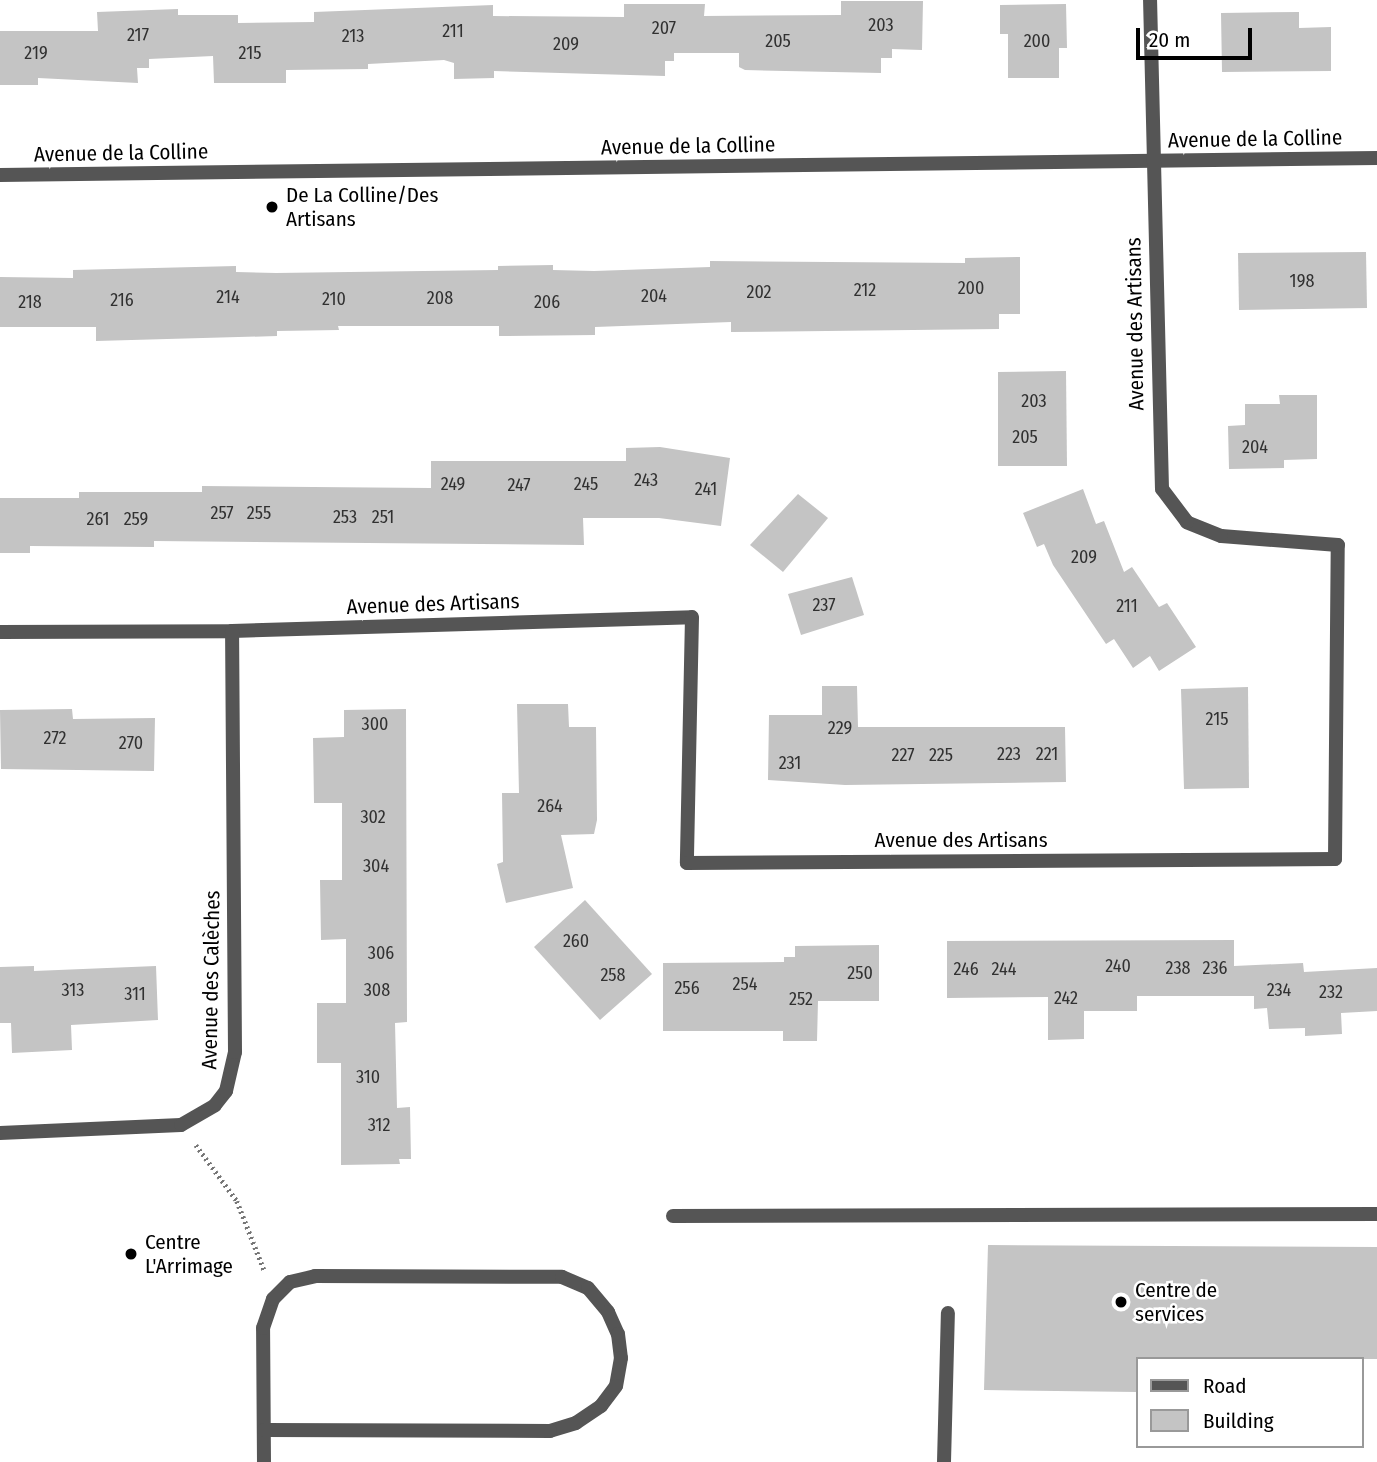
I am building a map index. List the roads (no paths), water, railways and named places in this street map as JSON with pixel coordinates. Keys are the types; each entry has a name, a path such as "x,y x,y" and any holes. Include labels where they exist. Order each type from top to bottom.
{"street":[{"path":"1150,0 1153,162"},
{"name":"Avenue de la Colline","path":"0,175 1377,158"},
{"name":"Avenue des Artisans","path":"0,632 232,631 692,617 687,863 1335,859 1338,545 1221,536 1186,522 1162,489 1153,162"},
{"name":"Avenue des Calèches","path":"0,1133 181,1125 215,1105 226,1091 235,1052 232,631"},
{"path":"673,1216 1377,1214"},
{"path":"264,1430 550,1431 576,1423 601,1406 616,1386 621,1357 618,1335 608,1312 588,1288 562,1277 315,1276 290,1282 273,1299 263,1328 264,1462"},
{"path":"944,1462 948,1313"}],"place":[{"name":"De La Colline/Des Artisans","path":"272,207"},
{"name":"Centre L'Arrimage","path":"131,1254"},
{"name":"Centre de services","path":"1121,1302"}]}
